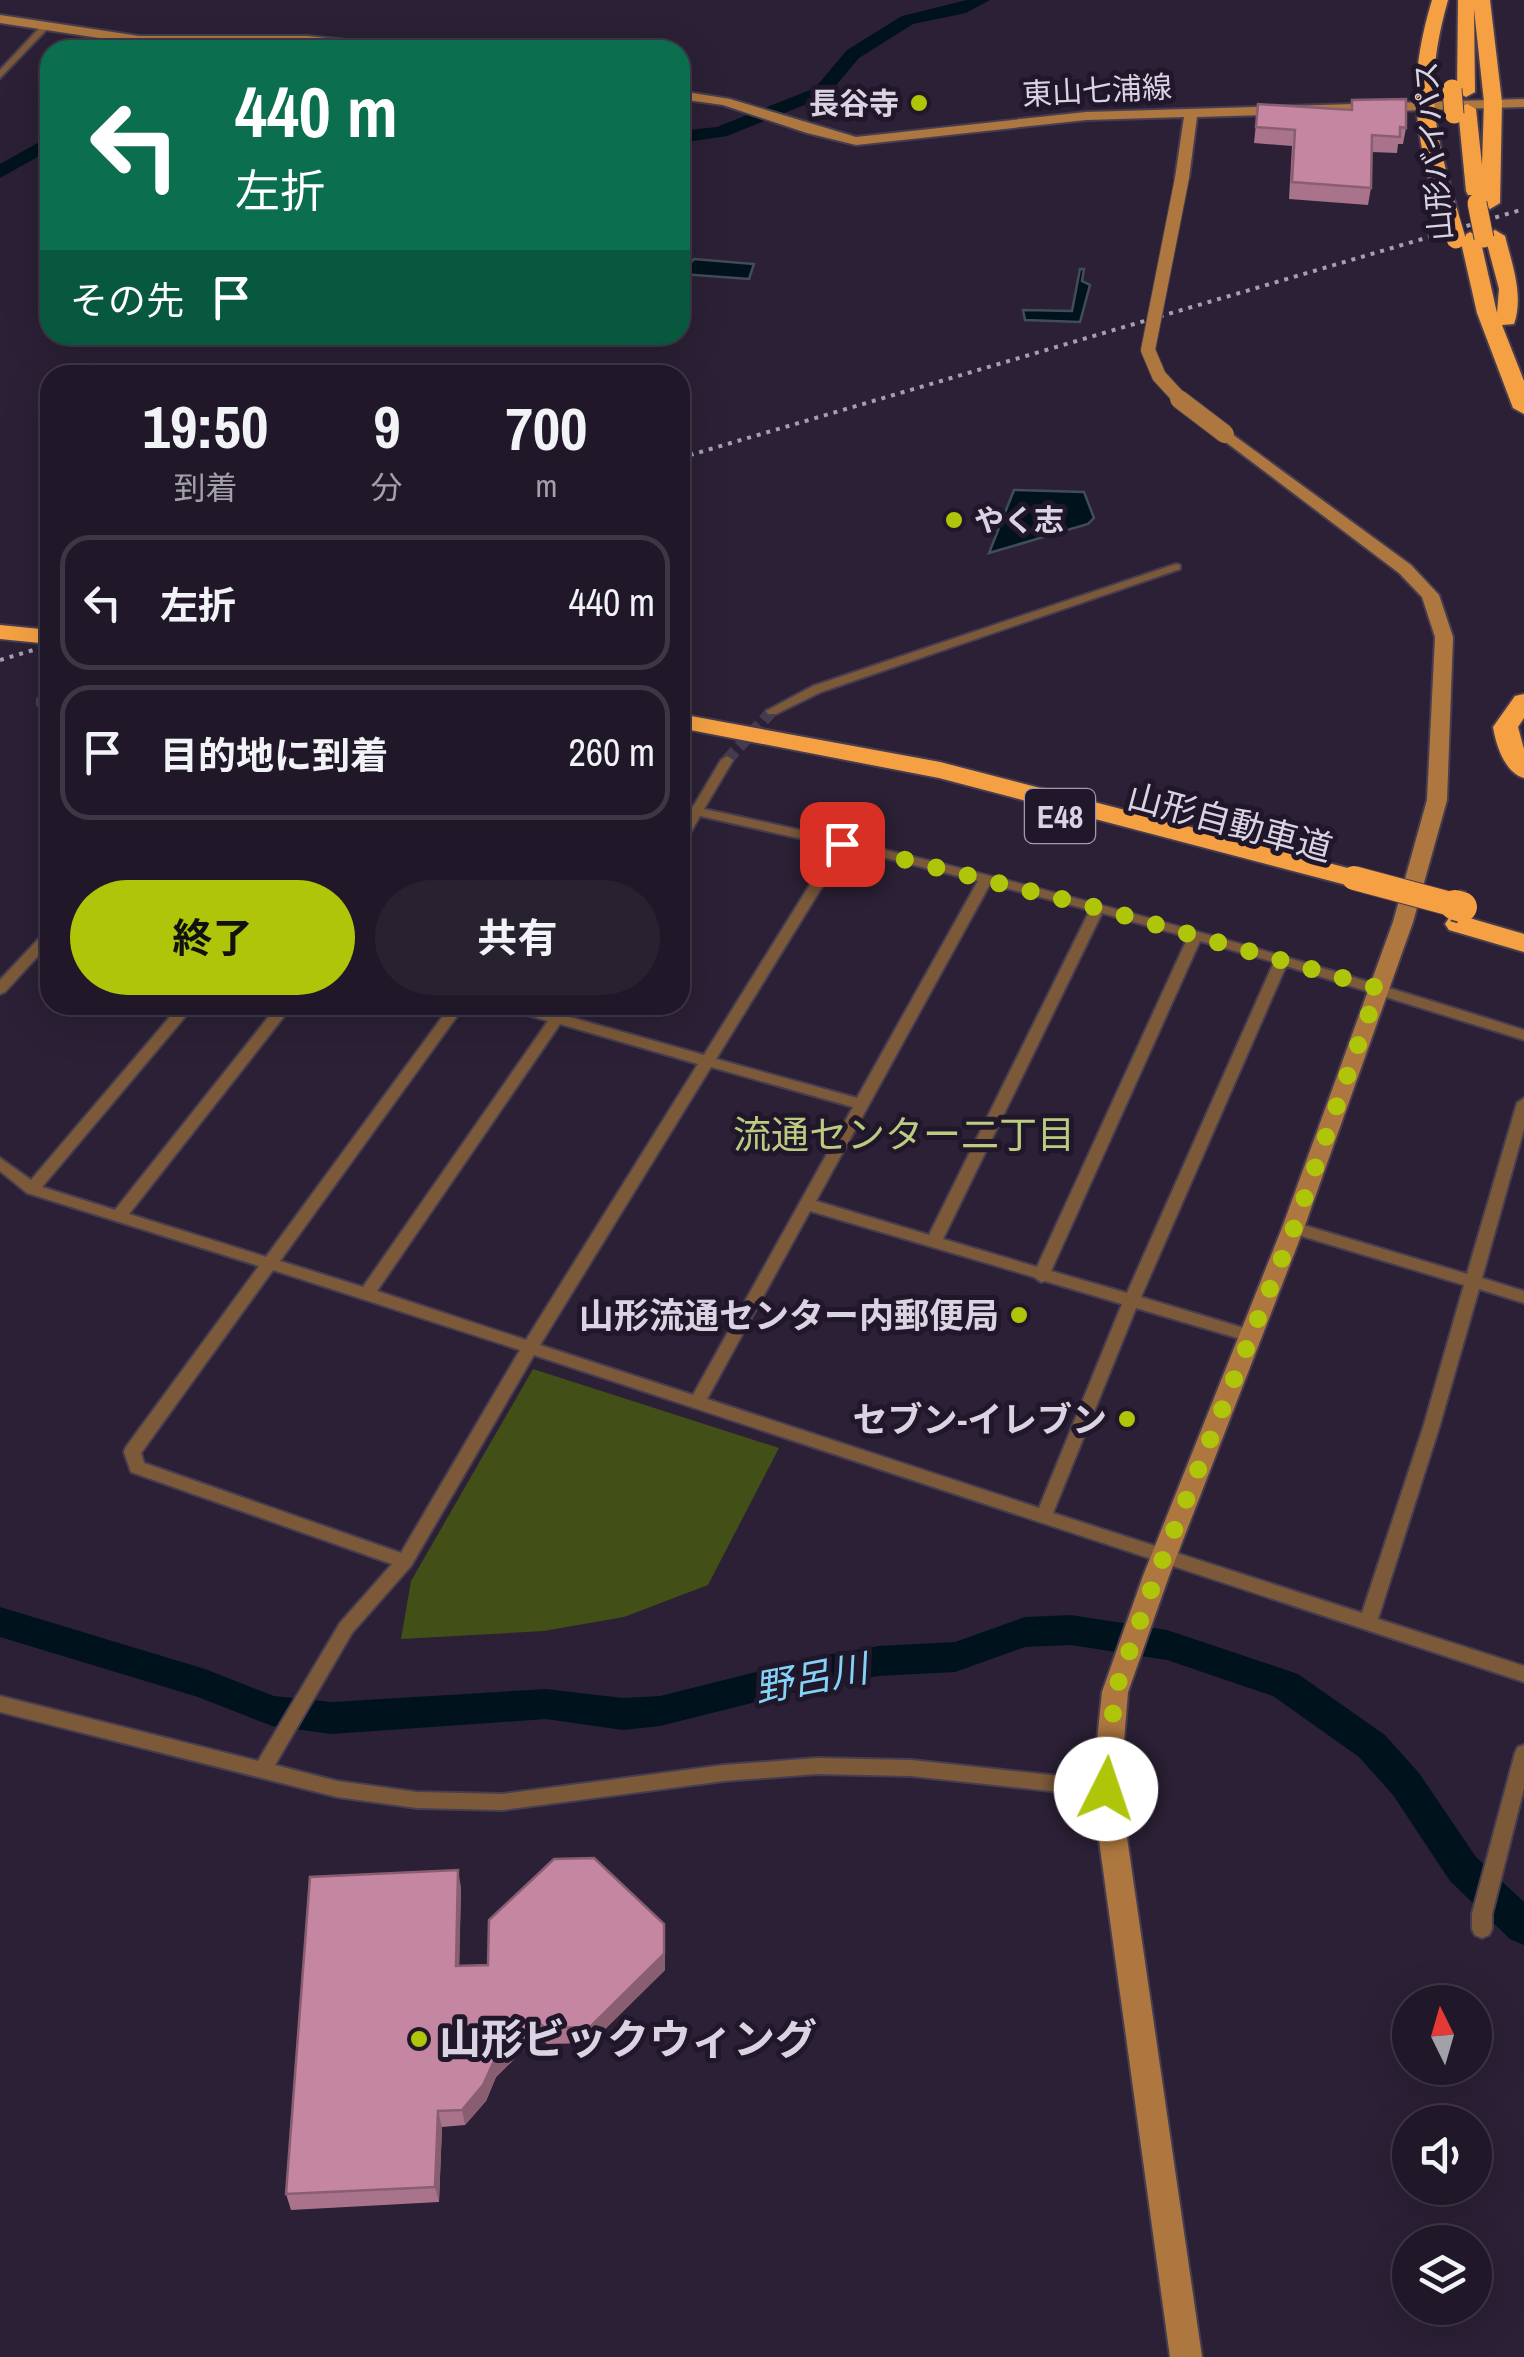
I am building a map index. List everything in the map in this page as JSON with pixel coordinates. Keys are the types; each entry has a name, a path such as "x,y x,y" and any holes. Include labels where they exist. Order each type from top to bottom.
{"highway":[{"path":"1440,0 1426,48 1424,104 1432,160 1470,206"},
{"name":"山形バイパス","path":"1454,0 1470,206 1524,408"},
{"name":"山形バイパス","path":"1460,101 1466,0"},
{"path":"1476,238 1470,206 1492,102 1482,0"},
{"name":"山形バイパス","path":"1497,317 1524,365"},
{"path":"1524,700 1505,727 1508,743 1524,770"},
{"name":"山形自動車道","path":"690,723 940,770 1460,915 1524,925"},
{"path":"1524,723 1524,747"},
{"name":"山形自動車道","path":"690,736 987,798 1354,886"},
{"name":"山形自動車道","path":"1460,915 1524,943"}],"street":[{"path":"0,19 139,40 307,40"},
{"path":"0,74 46,26"},
{"name":"東山七浦線","path":"690,95 710,97 856,141 1055,118 1524,102"},
{"path":"1186,2357 1106,1789 1115,1692 1294,1228 1408,905 1436,800 1444,675 1440,618 1430,595 1405,570 1161,381 1152,368 1148,350 1191,114"},
{"path":"772,711 816,689 1176,568"},
{"path":"690,825 727,760"},
{"path":"690,810 1098,908 1282,959 1524,1035"},
{"path":"262,1771 346,1628 405,1561 530,1347 842,844"},
{"path":"697,1402 986,879"},
{"path":"933,1243 1098,908"},
{"path":"1040,1276 1196,935"},
{"path":"0,989 40,946"},
{"path":"1044,1516 1131,1302 1282,959"},
{"path":"32,1188 179,1015"},
{"path":"118,1216 278,1015"},
{"path":"405,1561 137,1467 132,1452 451,1015"},
{"path":"367,1294 560,1015"},
{"path":"571,1015 710,1062 859,1104"},
{"path":"1368,1622 1431,1428 1524,1103"},
{"path":"0,1164 32,1188 1044,1516 1161,1565 1368,1622 1524,1674"},
{"path":"806,1204 1251,1336"},
{"path":"1294,1228 1524,1297"},
{"path":"0,1704 336,1789 401,1798 503,1802 724,1773 817,1766 911,1768 1106,1789"},
{"path":"1482,1921 1524,1752"}],"green space":[{"path":"533,1369 779,1448 708,1585 624,1617 544,1631 401,1639 411,1581"}],"water":[{"path":"694,259 754,264 749,279 690,275"},
{"path":"1080,269 1084,269 1082,281 1090,285 1080,322 1025,320 1023,310 1072,311"},
{"path":"1014,490 1084,492 1094,518 1088,524 989,553"}],"building":[{"path":"1406,99 1406,128 1400,127 1400,137 1372,135 1371,188 1292,182 1295,130 1256,127 1258,104 1352,110 1352,100"},
{"name":"山形ビックウィング","path":"594,1858 664,1924 664,1954 590,2027 545,2028 536,2020 494,2061 483,2085 462,2110 438,2111 435,2187 286,2194 310,1877 458,1870 456,1966 488,1965 489,1920 554,1859"}],"waterway":[{"path":"690,136 721,132 821,92 853,54 908,20 982,0"},
{"path":"0,172 40,148"},
{"name":"野呂川","path":"0,1622 205,1684 272,1711 332,1718 546,1704 623,1714 660,1711 820,1671 879,1661 955,1657 1025,1632 1071,1630 1167,1645 1285,1685 1372,1746 1406,1784 1463,1869 1524,1927"}],"tunnel":[{"path":"727,760 772,711"}],"railway":[{"path":"690,455 1524,209"},
{"path":"0,660 40,648"}],"place":[{"name":"長谷寺","path":"919,103"},
{"name":"やく志","path":"954,520"},
{"name":"山形流通センター内郵便局","path":"1019,1315"},
{"name":"セブン-イレブン","path":"1127,1419"},
{"name":"山形ビックウィング","path":"419,2039"}],"district":[{"name":"流通センター二丁目","path":"904,1134"}],"route":[{"path":"842,844 1098,908 1378,988 1294,1228 1156,1576 1115,1692 1106,1789"}]}
